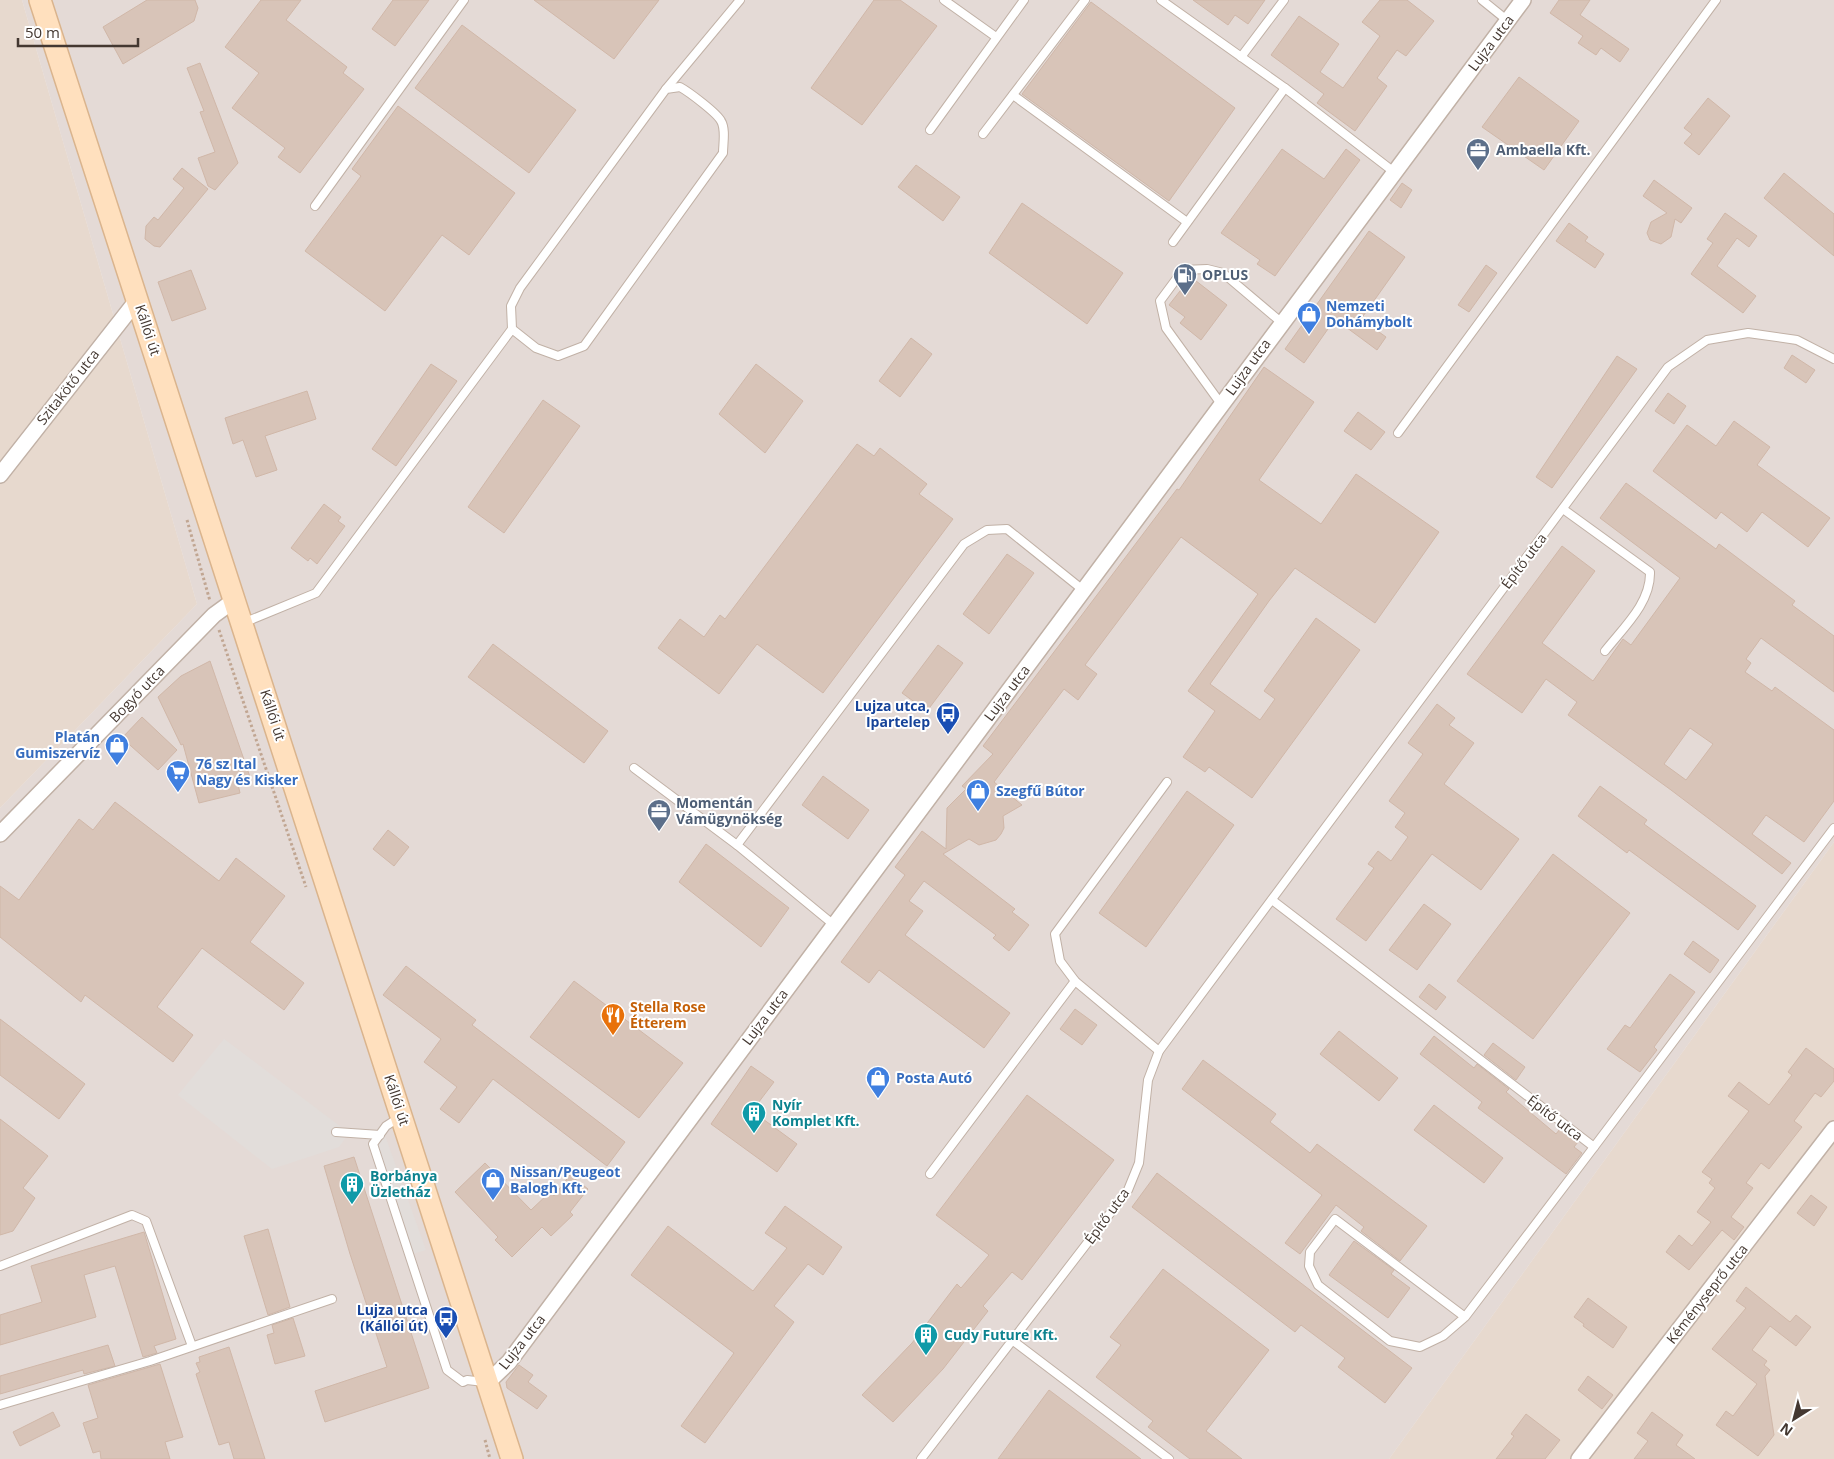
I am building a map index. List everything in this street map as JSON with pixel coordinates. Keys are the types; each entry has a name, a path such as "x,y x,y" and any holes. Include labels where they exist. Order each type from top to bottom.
{"main road":[{"name":"Kállói út","path":"40,0 236,599 512,1459"}],"street":[{"name":"Lujza utca","path":"488,1382 509,1362 1084,590 1281,322 1523,0"},
{"name":"Szitakötő utca","path":"0,475 138,299"},
{"name":"Bogyó utca","path":"0,834 214,615 236,599"},
{"name":"Kéményseprő utca","path":"1579,1459 1834,1129"}],"lane":[{"path":"315,206 464,0"},
{"path":"243,623 316,593 512,330 511,306 520,288 666,89 740,0"},
{"path":"944,0 996,37"},
{"path":"930,130 1024,0"},
{"path":"983,134 1085,0"},
{"path":"1161,0 1285,88 1394,172"},
{"path":"1242,57 1284,0"},
{"path":"1482,0 1508,21"},
{"path":"1398,433 1716,0"},
{"path":"512,330 536,348 558,356 584,346 722,153 724,136 721,120 680,87 666,89"},
{"path":"1173,242 1285,88"},
{"path":"1014,95 1187,222"},
{"path":"1222,404 1166,328 1160,301 1183,270 1206,269 1223,273 1281,322"},
{"name":"Építő utca","path":"921,1459 1128,1190 1139,1163 1148,1080 1159,1051 1668,367 1707,340 1748,334 1797,340 1834,359"},
{"path":"1562,509 1650,572 1650,585 1645,598 1605,651"},
{"path":"736,845 964,544 987,530 1007,529 1084,590"},
{"path":"634,768 736,845 834,925"},
{"path":"1159,1051 1075,981 1060,961 1055,934 1167,782"},
{"name":"Építő utca","path":"1272,900 1594,1147 1834,828"},
{"path":"930,1174 1075,981"},
{"path":"402,1116 386,1126 373,1144 447,1370 463,1382 467,1380 488,1382"},
{"path":"336,1132 380,1134"},
{"path":"1465,1316 1335,1219 1310,1252 1309,1266 1318,1285 1390,1341 1420,1347 1443,1336 1465,1316 1594,1147"},
{"path":"0,1266 132,1215 146,1222 192,1346"},
{"path":"0,1405 192,1346 332,1299"},
{"path":"1012,1340 1169,1459"}],"shaded area":[{"path":"0,0 22,0 197,604 0,808"},
{"path":"22,0 1834,0 1834,842 1389,1459 0,1459 0,808 197,604"},
{"path":"1834,842 1834,1459 1389,1459"},
{"path":"224,1039 349,1133 339,1147 272,1169 178,1095"},
{"path":"383,1130 426,1250 409,1255 373,1144"}],"building":[{"path":"147,0 195,0 198,8 194,21 123,64 103,27"},
{"path":"261,0 301,0 286,20 347,67 343,73 364,89 300,173 278,157 285,148 232,108 259,73 225,47"},
{"path":"393,0 429,0 395,46 372,29"},
{"path":"534,0 659,0 614,59"},
{"path":"874,0 900,0 937,26 862,125 811,88"},
{"path":"1193,0 1265,0 1248,24 1235,15 1228,25"},
{"path":"1380,0 1407,0 1434,21 1406,56 1397,50 1377,78 1387,86 1355,131 1317,103 1324,94 1271,55 1299,16 1339,44 1320,72 1343,88 1380,36 1362,22"},
{"path":"1559,0 1590,0 1580,15 1629,49 1620,62 1601,48 1596,55 1578,43 1583,36 1550,13"},
{"path":"1091,2 1235,108 1169,201 1022,94"},
{"path":"462,25 576,110 529,173 415,88"},
{"path":"200,63 238,163 215,190 208,186 198,158 215,152 200,112 204,111 187,68"},
{"path":"1519,77 1579,121 1544,170 1482,127"},
{"path":"1708,98 1730,116 1699,155 1684,143 1692,134 1684,128"},
{"path":"398,106 515,193 469,255 442,235 385,311 305,251 361,176 352,169"},
{"path":"1282,149 1324,179 1346,149 1360,160 1275,276 1257,264 1260,260 1221,233"},
{"path":"916,165 960,197 943,221 898,187"},
{"path":"182,168 208,189 160,247 154,246 145,239 146,226 154,217 158,220 184,188 173,179"},
{"path":"1784,173 1834,214 1834,256 1764,198"},
{"path":"1654,180 1692,208 1681,223 1675,219 1671,237 1661,244 1650,240 1647,233 1651,222 1667,213 1643,196"},
{"path":"1402,183 1412,190 1401,208 1390,200"},
{"path":"1022,203 1123,273 1087,324 989,253"},
{"path":"1725,213 1757,236 1749,247 1737,238 1717,266 1756,296 1743,313 1691,274 1713,243 1707,239"},
{"path":"1569,223 1588,237 1585,241 1604,254 1595,268 1556,241"},
{"path":"1369,231 1405,257 1361,319 1386,337 1377,350 1335,319 1304,363 1285,349"},
{"path":"1486,265 1497,273 1469,312 1458,305"},
{"path":"191,270 206,309 172,321 158,282"},
{"path":"1191,277 1227,305 1201,340 1180,323 1185,317 1169,305"},
{"path":"911,338 932,354 900,397 879,381"},
{"path":"1792,355 1815,370 1806,383 1784,368"},
{"path":"1617,356 1637,369 1552,488 1536,477"},
{"path":"431,364 457,381 396,466 372,449"},
{"path":"756,364 803,401 765,453 719,414"},
{"path":"1264,367 1314,402 1259,480 1321,524 1356,474 1439,532 1375,623 1295,568 1210,684 1260,720 1275,699 1264,691 1316,618 1360,650 1252,798 1209,767 1205,772 1183,757 1215,711 1188,691 1258,594 1181,537 1085,665 1097,674 1078,700 1064,689 994,782 1022,805 1003,816 1004,828 1001,834 996,840 979,845 969,839 943,854 1015,909 1012,912 1029,925 1009,951 993,938 996,935 924,881 909,901 923,911 905,935 1010,1013 984,1048 879,970 869,983 841,962 905,875 895,867 922,831 946,849 947,808 966,789 962,786 993,754 983,746 1177,489 1179,490"},
{"path":"307,391 316,419 265,436 277,470 256,477 243,440 233,444 225,418"},
{"path":"1668,393 1686,406 1674,424 1655,411"},
{"path":"543,400 580,426 504,533 468,507"},
{"path":"1358,412 1385,432 1371,450 1344,431"},
{"path":"1734,421 1770,447 1757,465 1830,518 1808,547 1762,512 1747,532 1721,512 1716,519 1653,471 1687,425 1716,446"},
{"path":"857,444 874,456 880,448 927,484 919,494 953,519 823,693 757,644 719,694 658,648 680,619 704,637 720,615 725,619"},
{"path":"1626,483 1716,549 1719,544 1795,601 1792,605 1834,636 1834,692 1761,638 1746,659 1751,663 1745,672 1772,691 1775,687 1834,730 1834,801 1804,842 1766,815 1752,834 1791,863 1782,874 1568,715 1577,702 1546,679 1522,713 1467,674 1562,546 1595,571 1542,643 1593,681 1623,639 1631,645 1680,578 1600,518","holes":["1690,728 1713,744 1686,780 1664,764"]},
{"path":"324,504 341,517 338,521 345,526 317,564 310,558 308,561 291,548"},
{"path":"1007,554 1034,573 989,634 963,614"},
{"path":"493,644 608,731 584,763 468,677"},
{"path":"938,645 963,663 927,711 902,693"},
{"path":"210,661 250,777 237,780 240,793 199,803 183,744 181,745 158,697 181,676"},
{"path":"1437,704 1455,718 1449,725 1474,743 1444,784 1519,839 1481,890 1432,854 1366,941 1336,919 1374,868 1368,864 1378,851 1391,861 1408,837 1395,827 1405,813 1389,801 1423,754 1408,743"},
{"path":"142,717 177,750 158,770 122,738"},
{"path":"823,776 869,810 848,839 802,805"},
{"path":"1600,786 1647,820 1644,824 1756,906 1738,930 1629,850 1627,853 1578,816"},
{"path":"1187,791 1234,825 1146,947 1099,913"},
{"path":"115,802 219,881 236,858 285,896 250,942 304,983 284,1010 202,948 157,1007 193,1035 173,1062 85,995 81,1002 0,937 0,886 19,900 79,819 93,830"},
{"path":"388,830 409,847 394,866 373,849"},
{"path":"706,844 789,908 761,947 679,882"},
{"path":"1553,854 1630,913 1533,1039 1457,981"},
{"path":"1424,904 1451,924 1417,970 1389,950"},
{"path":"1693,941 1719,960 1710,973 1684,954"},
{"path":"406,966 476,1020 472,1025 625,1142 607,1166 493,1079 459,1123 440,1109 457,1087 424,1062 441,1039 383,995"},
{"path":"1670,974 1695,992 1654,1047 1657,1050 1640,1072 1607,1049 1625,1025 1630,1028"},
{"path":"574,981 683,1063 639,1118 530,1037"},
{"path":"1429,984 1446,997 1436,1010 1419,997"},
{"path":"1075,1009 1097,1025 1082,1045 1060,1029"},
{"path":"0,1019 85,1084 59,1119 0,1075"},
{"path":"1339,1031 1398,1078 1379,1101 1320,1054"},
{"path":"1434,1036 1474,1068 1477,1064 1509,1089 1506,1092 1556,1134 1560,1129 1578,1142 1574,1147 1582,1153 1566,1174 1478,1108 1482,1102 1420,1054"},
{"path":"1493,1043 1525,1067 1516,1080 1484,1055"},
{"path":"1806,1048 1834,1069 1834,1081 1821,1097 1815,1093 1794,1121 1802,1127 1769,1169 1761,1163 1746,1183 1753,1188 1731,1217 1744,1227 1734,1240 1722,1230 1689,1270 1666,1252 1679,1235 1692,1246 1711,1222 1697,1212 1715,1188 1709,1183 1712,1179 1702,1172 1749,1111 1728,1096 1739,1082 1769,1105 1792,1075 1788,1072"},
{"path":"1203,1060 1276,1114 1270,1122 1310,1153 1317,1144 1427,1226 1400,1261 1361,1231 1364,1227 1336,1205 1300,1254 1285,1243 1322,1195 1182,1089"},
{"name":"Nyír Komplet Kft.","path":"751,1066 774,1082 752,1111 797,1144 777,1172 711,1124"},
{"path":"1027,1095 1114,1160 1022,1280 1012,1272 983,1306 988,1311 943,1369 893,1422 862,1395 912,1343 957,1284 961,1288 989,1255 936,1215"},
{"path":"1434,1105 1503,1158 1484,1183 1414,1130"},
{"path":"0,1119 48,1156 23,1188 35,1198 13,1231 0,1235"},
{"path":"354,1157 429,1388 325,1422 315,1391 387,1367 350,1254 324,1166"},
{"name":"Nissan/Peugeot Balogh Kft.","path":"485,1163 531,1210 550,1192 554,1196 570,1175 588,1189 570,1212 573,1215 551,1236 542,1227 512,1257 495,1240 498,1237 455,1192"},
{"path":"1157,1173 1412,1368 1385,1403 1338,1367 1345,1358 1301,1325 1295,1332 1132,1207"},
{"path":"1811,1195 1827,1207 1814,1226 1797,1213"},
{"path":"785,1206 842,1247 823,1275 808,1264 774,1306 794,1322 705,1443 681,1426 734,1353 631,1275 668,1226 753,1291 787,1248 765,1233"},
{"path":"268,1229 290,1307 268,1315 244,1236"},
{"path":"144,1232 176,1339 154,1346 157,1353 143,1357 115,1266 84,1275 96,1317 0,1345 0,1315 42,1302 31,1266"},
{"path":"1354,1241 1394,1270 1391,1274 1410,1288 1388,1318 1329,1275"},
{"path":"1163,1269 1269,1350 1206,1431 1242,1459 1190,1459 1148,1427 1153,1421 1096,1377 1121,1345 1110,1337"},
{"path":"1746,1287 1790,1322 1796,1315 1811,1327 1796,1346 1770,1326 1752,1350 1767,1361 1764,1365 1770,1370 1765,1376 1774,1435 1758,1456 1716,1425 1726,1411 1733,1416 1757,1384 1712,1349 1746,1308 1736,1301"},
{"path":"1588,1298 1627,1327 1613,1348 1574,1317"},
{"path":"293,1318 305,1356 275,1364 267,1335 274,1333 272,1325"},
{"path":"108,1345 115,1366 84,1374 83,1370 0,1394 0,1376"},
{"path":"229,1347 265,1459 234,1459 229,1442 219,1445 196,1374 200,1372 196,1363 200,1362 199,1357"},
{"path":"160,1364 183,1437 165,1442 170,1459 101,1459 100,1451 93,1453 83,1423 98,1418 88,1385"},
{"path":"519,1365 533,1375 528,1382 547,1396 537,1409 507,1388 506,1382"},
{"path":"1588,1376 1613,1395 1602,1409 1578,1390"},
{"path":"1049,1390 1141,1459 998,1459"},
{"path":"53,1412 60,1426 20,1446 13,1432"},
{"path":"1652,1412 1683,1435 1676,1445 1695,1459 1634,1459 1648,1441 1637,1433"},
{"path":"1526,1414 1560,1440 1545,1459 1496,1459 1514,1436 1511,1434"}],"place":[{"name":"Ambaella Kft.","path":"1478,171"},
{"name":"OPLUS","path":"1185,296"},
{"name":"Nemzeti Dohámybolt","path":"1309,335"},
{"name":"Lujza utca, Ipartelep","path":"948,735"},
{"name":"Platán Gumiszervíz","path":"117,766"},
{"name":"76 sz Ital Nagy és Kisker","path":"178,793"},
{"name":"Szegfű Bútor","path":"978,812"},
{"name":"Momentán Vámügynökség","path":"659,832"},
{"name":"Stella Rose Étterem","path":"613,1036"},
{"name":"Posta Autó","path":"878,1099"},
{"name":"Nyír Komplet Kft.","path":"754,1134"},
{"name":"Nissan/Peugeot Balogh Kft.","path":"493,1201"},
{"name":"Borbánya Üzletház","path":"352,1205"},
{"name":"Lujza utca (Kállói út)","path":"446,1339"},
{"name":"Cudy Future Kft.","path":"926,1356"}]}
